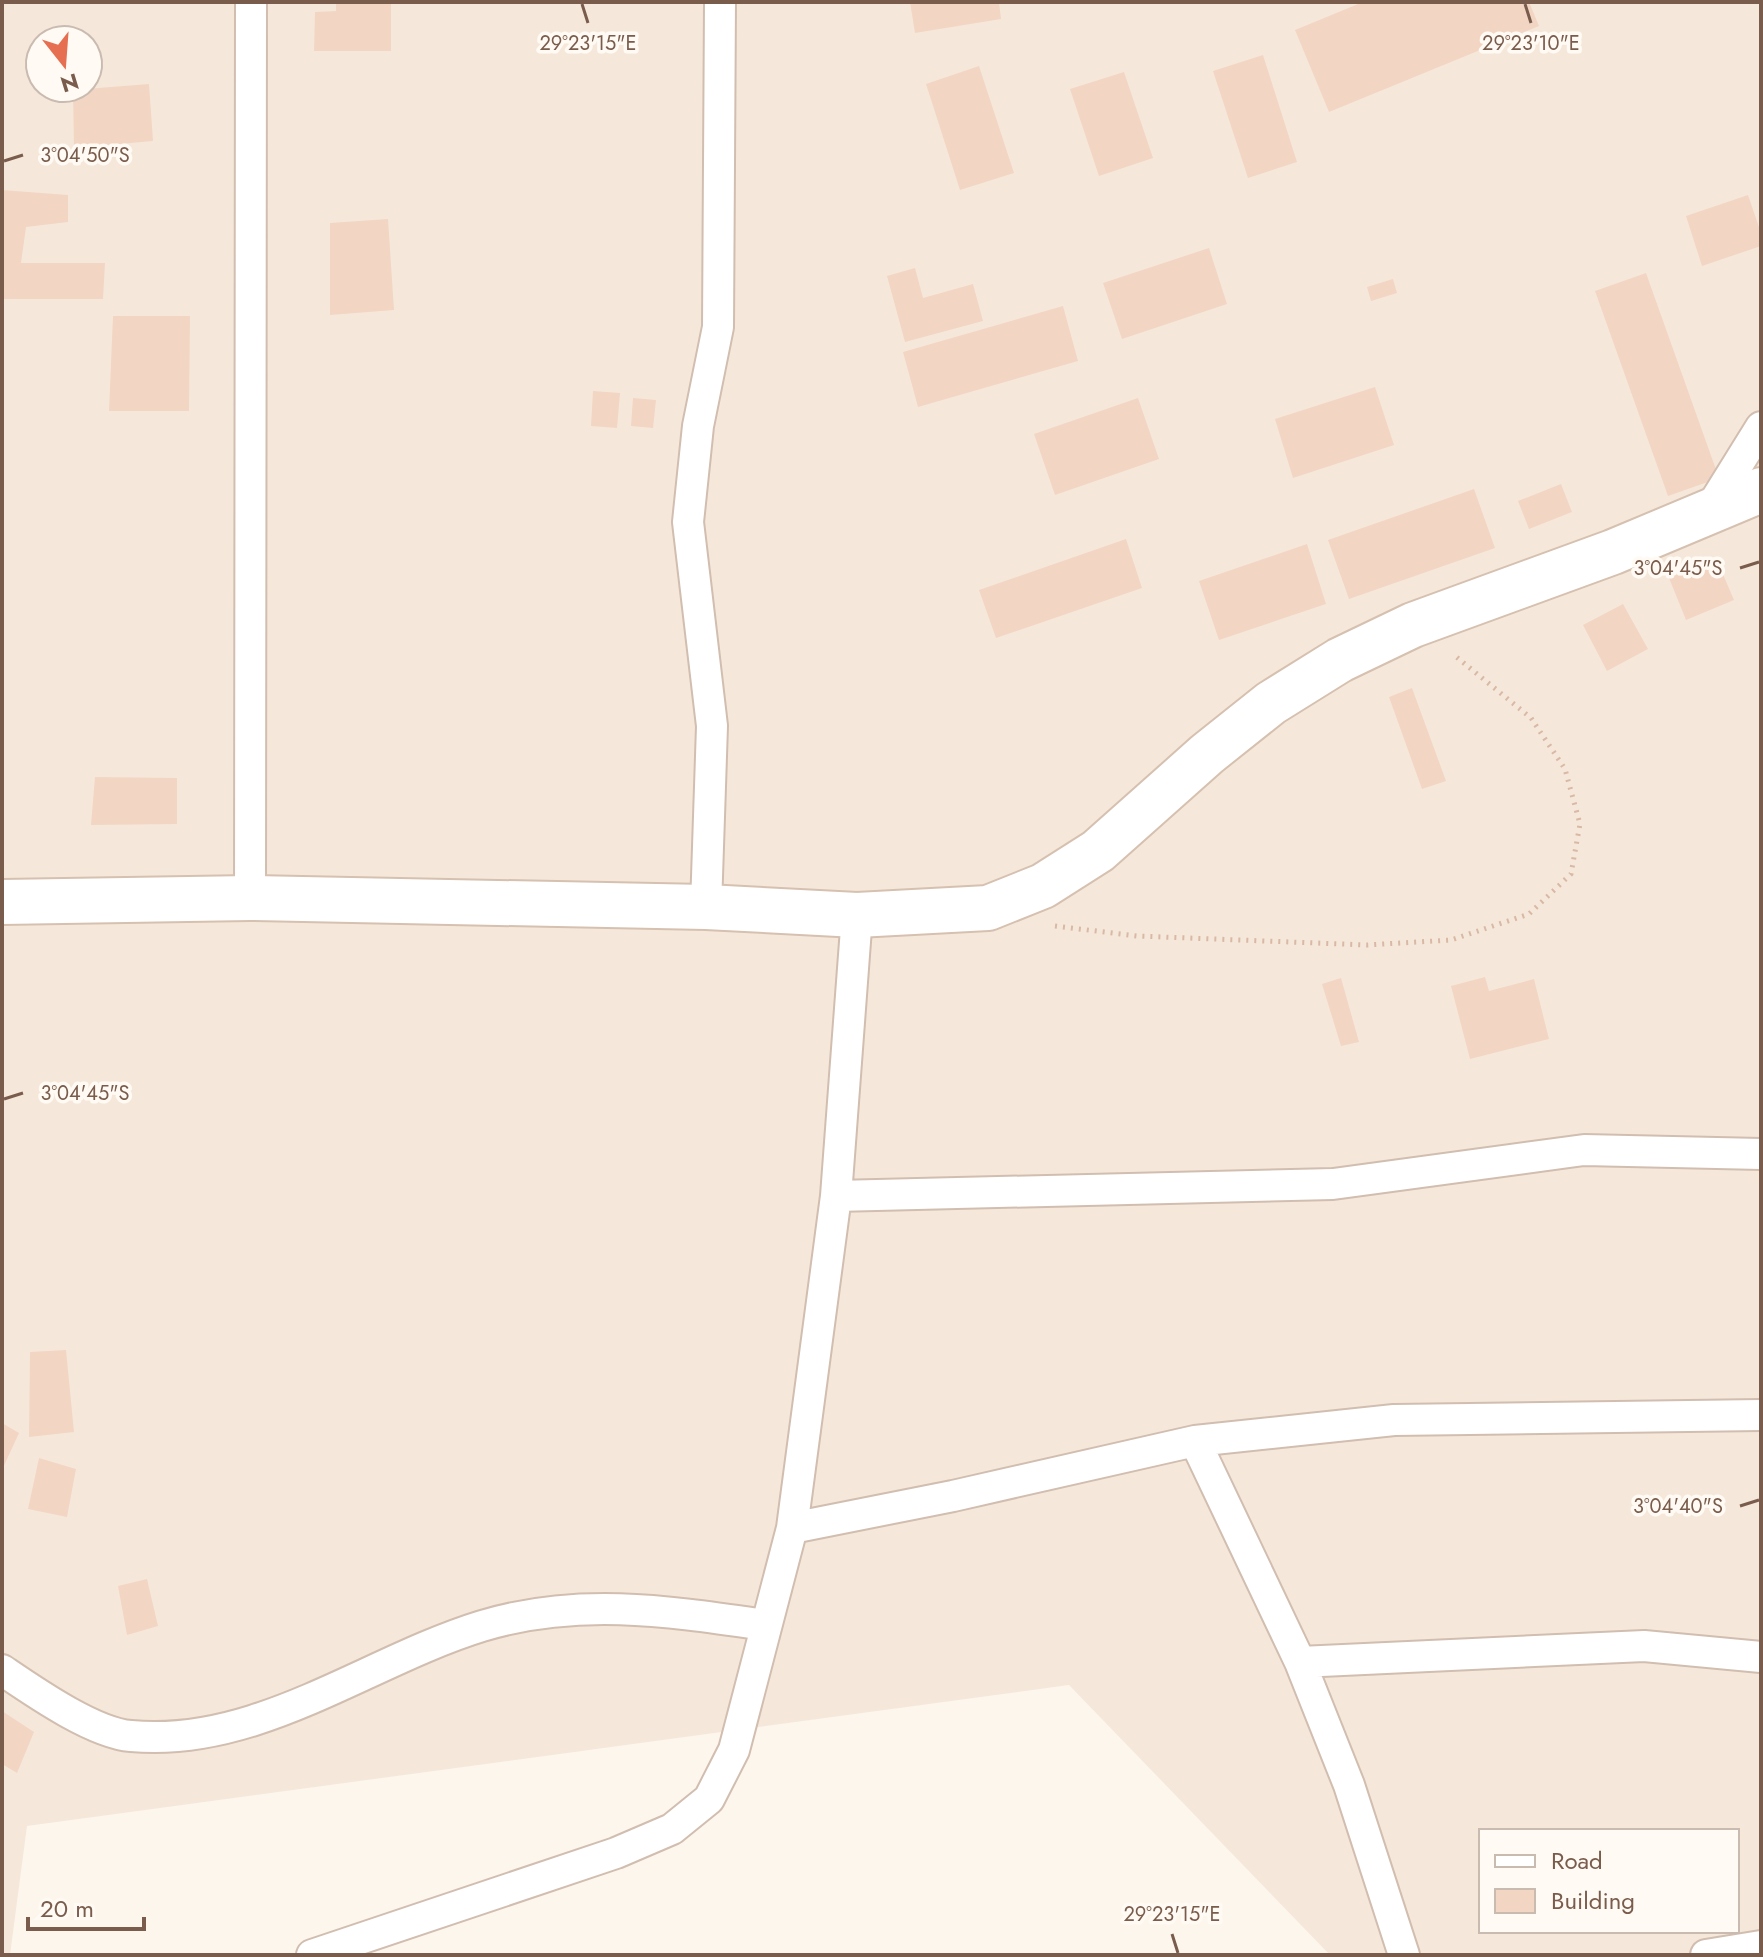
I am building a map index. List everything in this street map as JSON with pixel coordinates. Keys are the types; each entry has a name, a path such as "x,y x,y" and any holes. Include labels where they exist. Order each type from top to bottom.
{"main road":[{"path":"2,902 250,898 706,907 857,915 988,908 1043,886 1098,851 1207,754 1271,703 1340,660 1413,625 1613,552 1761,490"}],"street":[{"path":"250,898 251,2"},
{"path":"706,907 712,726 688,522 698,426 718,327 720,2"},
{"path":"1710,509 1761,427"},
{"path":"312,1955 616,1853 672,1829 709,1799 734,1750 792,1528 836,1196 857,915"},
{"path":"836,1196 1333,1184 1584,1150 1761,1154"},
{"path":"792,1528 938,1500 1195,1441 1394,1420 1761,1415"},
{"path":"1195,1441 1300,1662 1349,1785 1404,1955"},
{"path":"2,1670 59,1708 129,1736 206,1732 282,1711 481,1627 567,1608 659,1610 765,1625"},
{"path":"1300,1662 1644,1646 1761,1657"},
{"path":"1706,1955 1761,1946"}],"path":[{"path":"988,908 1075,931 1367,945 1451,940 1529,914 1571,874 1580,824 1565,769 1531,718 1486,677 1413,625"}],"shaded area":[{"path":"2,2 1761,2 1761,1955 1330,1955 1069,1685 27,1826 10,1955 2,1955"}],"building":[{"path":"336,2 391,2 391,51 314,51 315,12 336,11"},
{"path":"910,2 999,2 1001,19 915,33"},
{"path":"1363,2 1529,2 1539,26 1329,112 1295,30"},
{"path":"1263,55 1297,162 1248,178 1213,71"},
{"path":"979,66 1014,173 960,190 926,84"},
{"path":"1124,72 1153,158 1099,176 1070,89"},
{"path":"149,84 153,141 74,148 73,104 104,104 104,88"},
{"path":"2,190 68,195 68,222 26,227 21,263 105,263 103,299 2,299"},
{"path":"1748,195 1761,233 1761,246 1702,266 1686,216"},
{"path":"388,219 394,310 330,315 330,223"},
{"path":"1209,248 1227,304 1122,339 1103,283"},
{"path":"915,268 923,298 973,284 983,321 905,342 887,276"},
{"path":"1646,273 1719,478 1668,496 1595,291"},
{"path":"1393,279 1397,293 1371,301 1367,287"},
{"path":"1063,306 1078,361 918,407 903,352"},
{"path":"113,316 190,316 189,411 109,411"},
{"path":"1375,387 1394,445 1293,478 1275,419"},
{"path":"593,391 620,393 617,428 591,426"},
{"path":"633,398 656,400 653,428 631,426"},
{"path":"1138,398 1159,459 1055,495 1034,434"},
{"path":"1561,484 1572,512 1529,529 1518,501"},
{"path":"1474,489 1495,548 1349,599 1328,540"},
{"path":"1126,539 1142,588 996,638 979,590"},
{"path":"1307,544 1326,604 1219,640 1199,581"},
{"path":"1716,558 1734,600 1686,620 1669,578"},
{"path":"1623,604 1648,649 1607,671 1583,625"},
{"path":"1412,688 1446,781 1422,789 1389,697"},
{"path":"95,777 177,778 177,824 91,825"},
{"path":"1485,977 1489,991 1534,979 1549,1039 1470,1059 1451,986"},
{"path":"1341,978 1359,1042 1341,1046 1322,984"},
{"path":"66,1350 74,1432 29,1437 30,1352"},
{"path":"2,1423 19,1433 2,1470"},
{"path":"39,1458 76,1469 67,1517 28,1509"},
{"path":"147,1579 158,1626 127,1635 118,1586"},
{"path":"2,1711 34,1732 17,1773 2,1764"}]}
